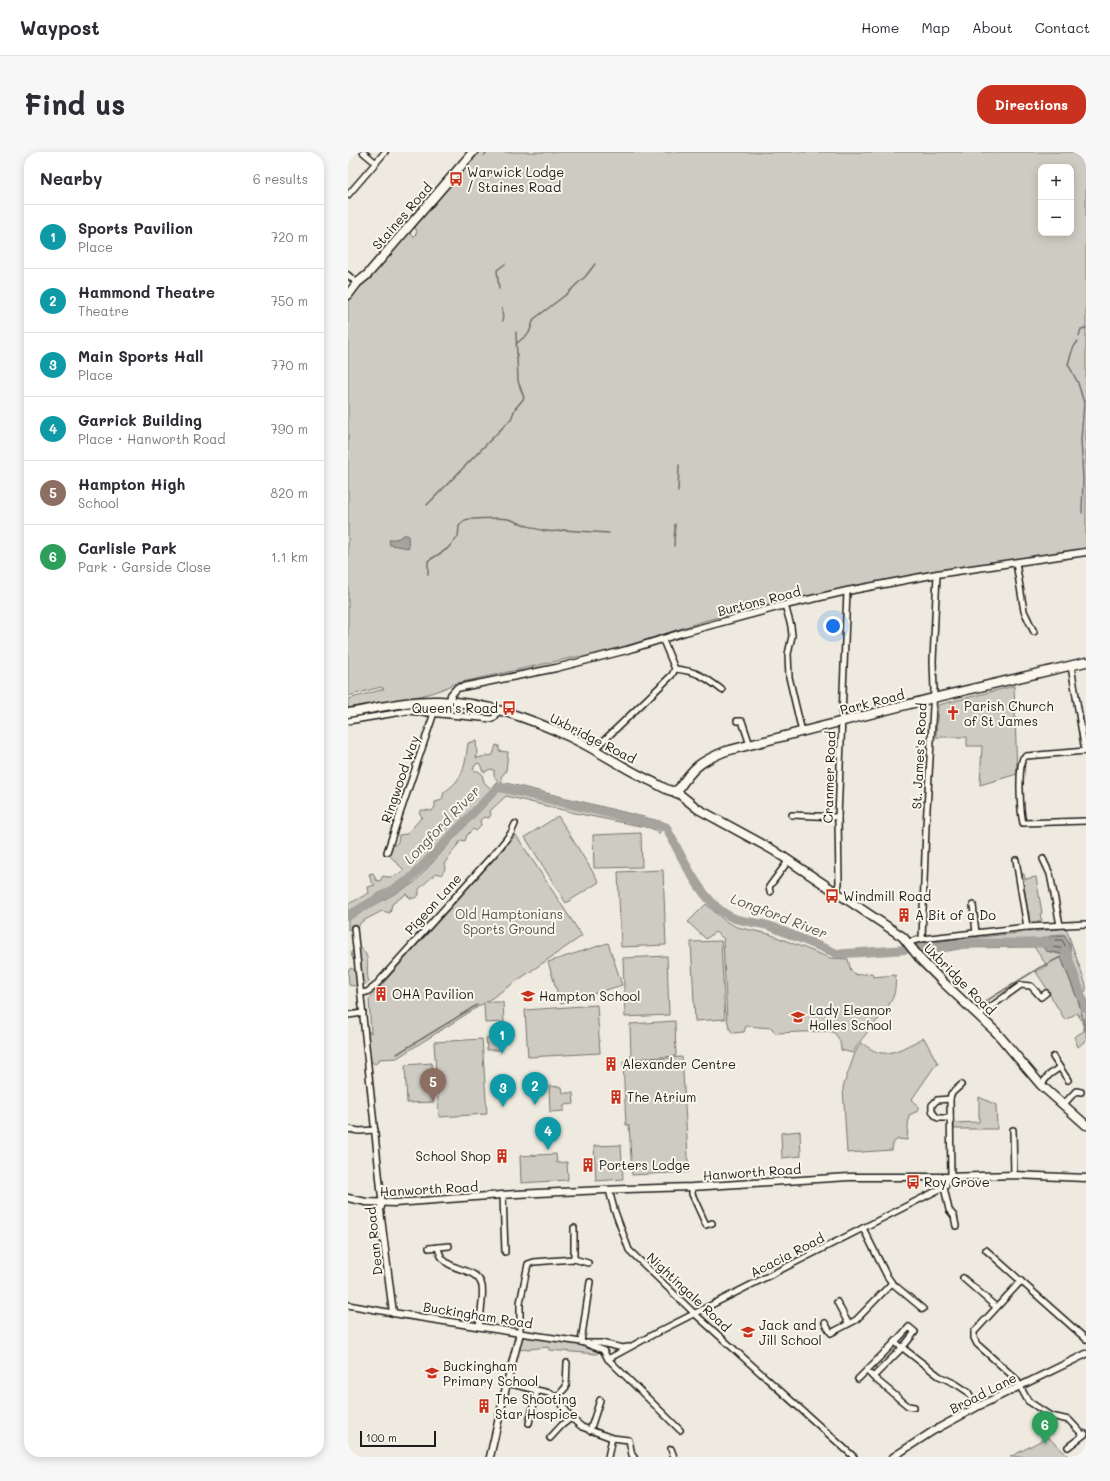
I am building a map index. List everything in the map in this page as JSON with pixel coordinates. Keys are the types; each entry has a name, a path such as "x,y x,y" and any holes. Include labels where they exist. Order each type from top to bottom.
{"main road":[{"name":"Staines Road","path":"348,295 473,152"},
{"name":"Park Road","path":"677,791 688,774 697,765 708,758 750,745 933,698 1086,662"},
{"name":"Uxbridge Road","path":"348,713 424,701 450,702 498,710 528,719 572,738 648,780 672,791 677,791 698,809 748,835 789,860 903,937 918,956 945,984 1000,1036 1041,1085 1086,1125"}],"street":[{"path":"363,152 376,163"},
{"path":"348,195 385,152"},
{"path":"348,275 357,283"},
{"name":"Burtons Road","path":"450,702 451,695 456,688 556,668 627,650 662,638 786,605 847,591 936,574 1086,552"},
{"path":"1016,563 1024,611 1034,632"},
{"name":"St. James's Road","path":"922,939 933,698 936,574"},
{"name":"Cranmer Road","path":"836,891 839,884 838,817 847,591"},
{"path":"786,605 792,636 788,654 789,677 802,732"},
{"path":"594,750 672,675 675,669 662,638"},
{"path":"1071,666 1086,751 1026,756 1022,758 1021,792 1023,823 1086,821"},
{"path":"675,669 687,670 706,677 722,690"},
{"path":"348,721 404,711 492,719 495,717 498,710"},
{"name":"Ringwood Way","path":"387,852 434,713"},
{"path":"737,722 742,721 750,745"},
{"path":"792,815 838,817"},
{"name":"Pigeon Lane","path":"361,993 367,992 374,986 500,847 511,833 515,824"},
{"path":"1043,859 1050,874 1060,925"},
{"path":"770,892 769,887 789,860"},
{"path":"1016,860 1027,927"},
{"path":"973,905 976,933"},
{"path":"909,944 922,939 1027,927 1086,924"},
{"name":"Dean Road","path":"354,928 382,1203 380,1210 393,1313"},
{"path":"979,1015 1021,985 1031,986 1041,996 1046,993"},
{"path":"348,1015 363,1013"},
{"path":"1053,1057 1068,1080"},
{"path":"1041,1085 1049,1075 1059,1068"},
{"path":"956,1226 954,1216 949,1210 944,1187 949,1177 950,1099 951,1094 961,1085"},
{"path":"1063,1105 1077,1090"},
{"path":"950,1099 937,1100 932,1105 932,1110 935,1116 938,1118 950,1118"},
{"path":"348,1129 360,1131 374,1130"},
{"path":"1013,1130 1014,1175"},
{"name":"Hanworth Road","path":"348,1198 366,1202 382,1203 503,1195 692,1187 849,1177 949,1177 1014,1175 1086,1178"},
{"path":"692,1187 692,1194 706,1225 712,1223"},
{"name":"Acacia Road","path":"608,1359 944,1187"},
{"name":"Nightingale Road","path":"609,1190 614,1209 629,1250 695,1314 854,1457"},
{"path":"503,1195 505,1252"},
{"path":"574,1228 574,1259"},
{"path":"863,1228 892,1283 923,1309"},
{"path":"429,1248 449,1246"},
{"path":"438,1247 440,1254 446,1263 472,1274 480,1280 482,1290 479,1327"},
{"path":"986,1250 1086,1339"},
{"path":"490,1457 520,1333 520,1303 528,1264 534,1262 574,1259 588,1263"},
{"path":"963,1278 996,1307"},
{"path":"1021,1281 974,1332 974,1338 977,1344 1016,1380 1021,1386 1028,1401 1051,1416 1069,1420 1085,1434 1068,1447"},
{"path":"590,1282 581,1342 603,1343 617,1347 631,1347"},
{"path":"825,1323 831,1333 856,1320 892,1283"},
{"path":"837,1302 848,1323"},
{"name":"Buckingham Road","path":"348,1305 581,1342 603,1350"},
{"path":"858,1379 909,1327 916,1332 873,1377"},
{"path":"895,1342 939,1376 956,1384 968,1392 977,1407"},
{"path":"603,1343 603,1350 608,1359 680,1430"},
{"name":"Broad Lane","path":"893,1457 933,1431 977,1407 1086,1354"},
{"path":"557,1397 566,1387 567,1363"},
{"path":"867,1371 908,1406 914,1407"},
{"path":"507,1383 549,1393 557,1397 571,1418 582,1427 612,1438 629,1440 632,1455 634,1457"},
{"path":"529,1423 537,1391"},
{"path":"590,1430 600,1400"},
{"path":"550,1438 571,1418"},
{"path":"608,1457 612,1438"},
{"path":"671,1449 674,1457"}],"green space":[{"path":"476,152 486,152 484,156 488,152 1086,152 1086,550 943,570 881,581 707,620 636,643 581,658 580,656 453,684 416,697 348,708 348,699 384,689 381,687 348,696 348,301 409,232 414,237 417,232 415,227 467,163 473,161"},
{"path":"1014,686 1017,774 980,785 982,746 967,746 967,737 936,737 938,705"},
{"path":"476,741 476,758 493,755 496,745 499,746 499,751 508,752 506,771 501,777 502,782 664,822 659,834 657,831 650,828 575,813 506,796 490,811 491,814 489,818 484,817 480,820 481,826 476,831 473,829 467,835 465,841 461,840 444,864 445,869 441,875 436,873 419,889 419,895 415,898 410,898 406,894 392,904 390,913 382,911 361,922 356,931 350,929 348,930 348,920 414,883 499,789 506,790 507,787 497,786 495,784 498,781 494,776 494,770 490,769 485,772 482,770 479,763 476,764 473,769 482,774 484,782 492,790 478,803 409,878 348,913 348,903 369,893 368,887 375,885 371,881 369,874 373,873 376,880 380,881 383,876 392,877 404,870 389,855 390,849 398,842 399,835 407,834 422,817 419,812 422,810 432,811 435,807 435,802 442,800 444,792 460,777 466,759 468,743"},
{"path":"558,816 599,882 566,903 525,837"},
{"path":"641,833 642,867 594,868 593,835"},
{"name":"Old Hamptonians Sports Ground","path":"516,835 582,936 486,1002 503,1002 504,1022 485,1023 484,1003 397,1058 379,1059 379,1061 375,1064 370,1061 367,1031 371,1033 369,999"},
{"path":"663,870 666,945 621,947 618,872"},
{"path":"1022,874 1024,874 1025,879 1036,877 1042,921 1029,922 1029,912"},
{"path":"706,904 725,921 737,927 769,934 830,958 848,959 851,971 857,975 872,973 873,977 896,975 895,992 893,997 885,1011 862,1038 853,1053 841,1050 838,1039 835,1034 830,1031 775,1033 772,1028 746,1026 744,1032 732,1033 727,1019 724,939 715,932 706,939 688,922"},
{"path":"1066,928 1086,985 1086,991 1084,992 1071,955 1070,944 1064,934 1053,935 1041,939 978,941 924,946 924,943"},
{"path":"721,941 725,1019 695,1021 691,942"},
{"path":"608,943 622,985 561,1004 548,962"},
{"path":"1039,943 1046,951 1063,955 1071,961 1083,1004 1086,1008 1086,1040 1078,1047 1074,1037 1084,1031 1082,1021 1077,1013 1065,1020 1036,972 1047,966 1034,947 965,948 924,955 923,950 979,944"},
{"path":"358,946 366,954 369,982 363,985 360,983 355,986 349,985 348,970 352,968 354,970 357,969 351,952"},
{"path":"667,956 669,1015 625,1017 623,958"},
{"path":"597,1005 600,1053 528,1057 525,1010"},
{"path":"675,1021 676,1056 631,1059 630,1024"},
{"path":"499,1037 500,1050 487,1050 486,1038"},
{"path":"924,1038 938,1064 934,1067 912,1099 918,1107 918,1111 909,1115 907,1140 898,1139 893,1143 892,1150 847,1153 843,1087 855,1053 861,1043 881,1053 886,1053 892,1052"},
{"path":"482,1039 487,1114 439,1117 434,1042"},
{"path":"682,1057 689,1172 632,1175 629,1125 626,1125 623,1061"},
{"path":"432,1063 434,1102 407,1103 405,1065"},
{"path":"549,1086 562,1087 563,1093 573,1093 574,1104 564,1105 564,1111 550,1112"},
{"path":"979,1097 996,1105 997,1129 954,1129 954,1123 979,1122"},
{"path":"800,1131 801,1156 782,1158 781,1133"},
{"path":"621,1145 623,1179 596,1181 594,1146"},
{"path":"556,1154 557,1163 567,1162 568,1180 521,1183 520,1156"},
{"path":"520,1333 581,1342 603,1350 596,1354 549,1350 548,1347 519,1350"},
{"path":"1048,1437 1069,1457 1010,1457"}],"water":[{"path":"403,535 408,535 409,548 390,545 389,540 399,538"},
{"path":"1065,935 1069,944 1069,961 1063,954 1047,951 1039,942 1054,936"}],"waterway":[{"path":"499,289 497,270 505,264"},
{"path":"516,344 529,333 534,319 568,293 585,277 595,264"},
{"path":"502,308 503,321"},
{"path":"1079,336 1081,329 1086,328"},
{"path":"427,505 511,419 515,409 524,398 518,381 516,332"},
{"path":"1078,341 1073,348 1068,364 1078,383 1084,403 1081,439 1083,480 1082,513"},
{"path":"678,492 679,465"},
{"path":"428,575 428,561 447,549 458,537 459,526 465,520 504,518 549,532 563,530 609,533"},
{"path":"674,546 675,524"},
{"name":"Longford River","path":"348,916 409,880 498,787 666,827 695,880 704,893 724,913 736,919 770,926 838,954 979,943 1051,943"},
{"name":"Longford River","path":"1065,951 1086,1008"},
{"path":"975,1008 1039,968 1061,957 1079,1003 1086,1031"},
{"path":"397,1054 477,1005"}],"place":[{"name":"Warwick Lodge / Staines Road","path":"456,179"},
{"name":"Queen's Road","path":"509,708"},
{"name":"Parish Church of St James","path":"953,713"},
{"name":"Windmill Road","path":"832,896"},
{"name":"A Bit of a Do","path":"904,915"},
{"name":"OHA Pavilion","path":"381,994"},
{"name":"Hampton School","path":"528,996"},
{"name":"Lady Eleanor Holles School","path":"798,1017"},
{"name":"Sports Pavilion","path":"502,1054"},
{"name":"Alexander Centre","path":"611,1064"},
{"name":"The Atrium","path":"616,1097"},
{"name":"Hampton High","path":"433,1101"},
{"name":"Hammond Theatre","path":"535,1105"},
{"name":"Main Sports Hall","path":"503,1107"},
{"name":"Garrick Building","path":"548,1150"},
{"name":"School Shop","path":"502,1156"},
{"name":"Porters Lodge","path":"588,1165"},
{"name":"Roy Grove","path":"913,1182"},
{"name":"Jack and Jill School","path":"748,1332"},
{"name":"Buckingham Primary School","path":"432,1373"},
{"name":"The Shooting Star Hospice","path":"484,1406"},
{"name":"Carlisle Park","path":"1045,1444"}]}
